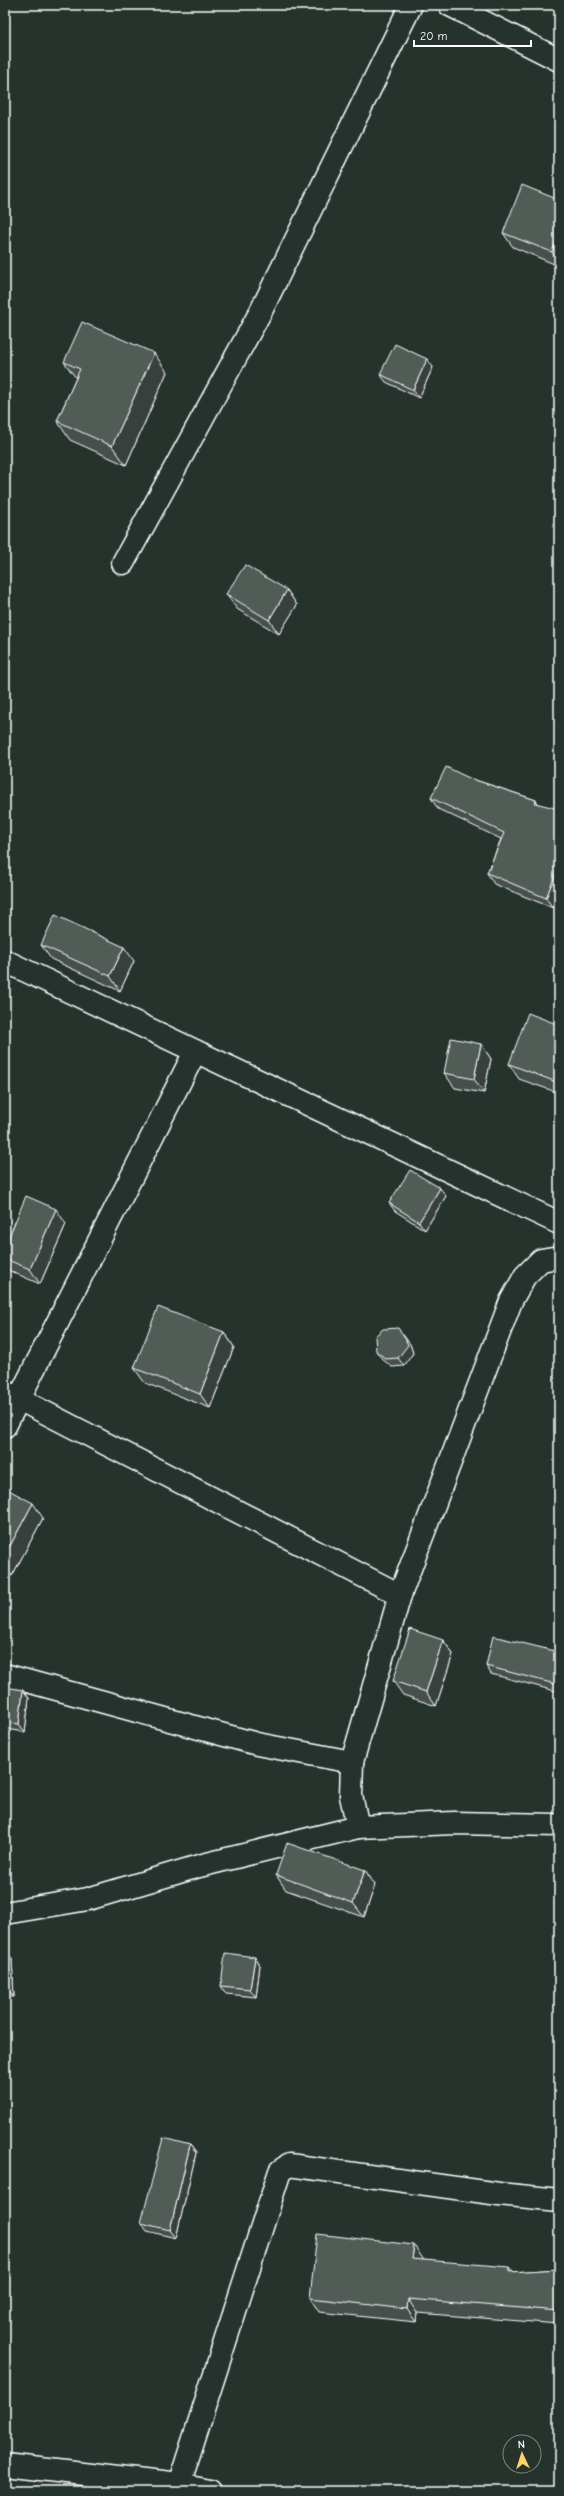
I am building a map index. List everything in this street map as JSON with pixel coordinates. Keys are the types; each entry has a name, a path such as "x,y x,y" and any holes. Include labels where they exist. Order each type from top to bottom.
{"street":[{"path":"123,563 261,311 411,5"},
{"path":"450,5 559,60"},
{"path":"5,961 559,1223"},
{"path":"5,1426 12,1395 195,1052"},
{"path":"358,1827 351,1796 352,1762 400,1595 510,1301 525,1276 541,1260 559,1257"},
{"path":"12,1395 400,1595"},
{"path":"5,1675 257,1744 352,1762"},
{"path":"5,1913 88,1898 199,1866 358,1827 454,1823 559,1825"},
{"path":"179,2485 280,2171 284,2167 288,2165 499,2194 559,2200"},
{"path":"5,2465 179,2485 210,2491"}],"building":[{"path":"522,185 559,200 559,234 552,252 503,233"},
{"path":"82,322 154,353 112,446 57,421 80,369 64,362"},
{"path":"395,344 427,359 413,390 380,374"},
{"path":"245,565 287,590 269,620 226,594"},
{"path":"446,767 469,778 536,800 535,803 559,809 559,865 546,898 487,873 504,833 431,798"},
{"path":"55,915 124,947 110,976 41,945"},
{"path":"528,1013 559,1025 559,1083 509,1064"},
{"path":"451,1038 481,1044 474,1079 444,1073"},
{"path":"410,1170 440,1188 419,1222 389,1203"},
{"path":"26,1196 56,1209 30,1269 5,1259 5,1246"},
{"path":"158,1307 224,1332 200,1394 134,1368"},
{"path":"398,1328 408,1345 398,1358 386,1359 376,1351 375,1336 383,1329"},
{"path":"5,1488 33,1503 5,1555"},
{"path":"410,1629 443,1640 426,1692 393,1681"},
{"path":"493,1636 559,1652 559,1685 486,1666"},
{"path":"5,1687 23,1690 19,1724 5,1722"},
{"path":"287,1843 365,1870 353,1903 276,1875"},
{"path":"225,1953 255,1957 250,1989 221,1986"},
{"path":"163,2138 190,2145 170,2230 141,2223"},
{"path":"317,2234 414,2245 412,2259 510,2267 510,2272 559,2269 559,2311 408,2299 407,2309 310,2298"}]}
